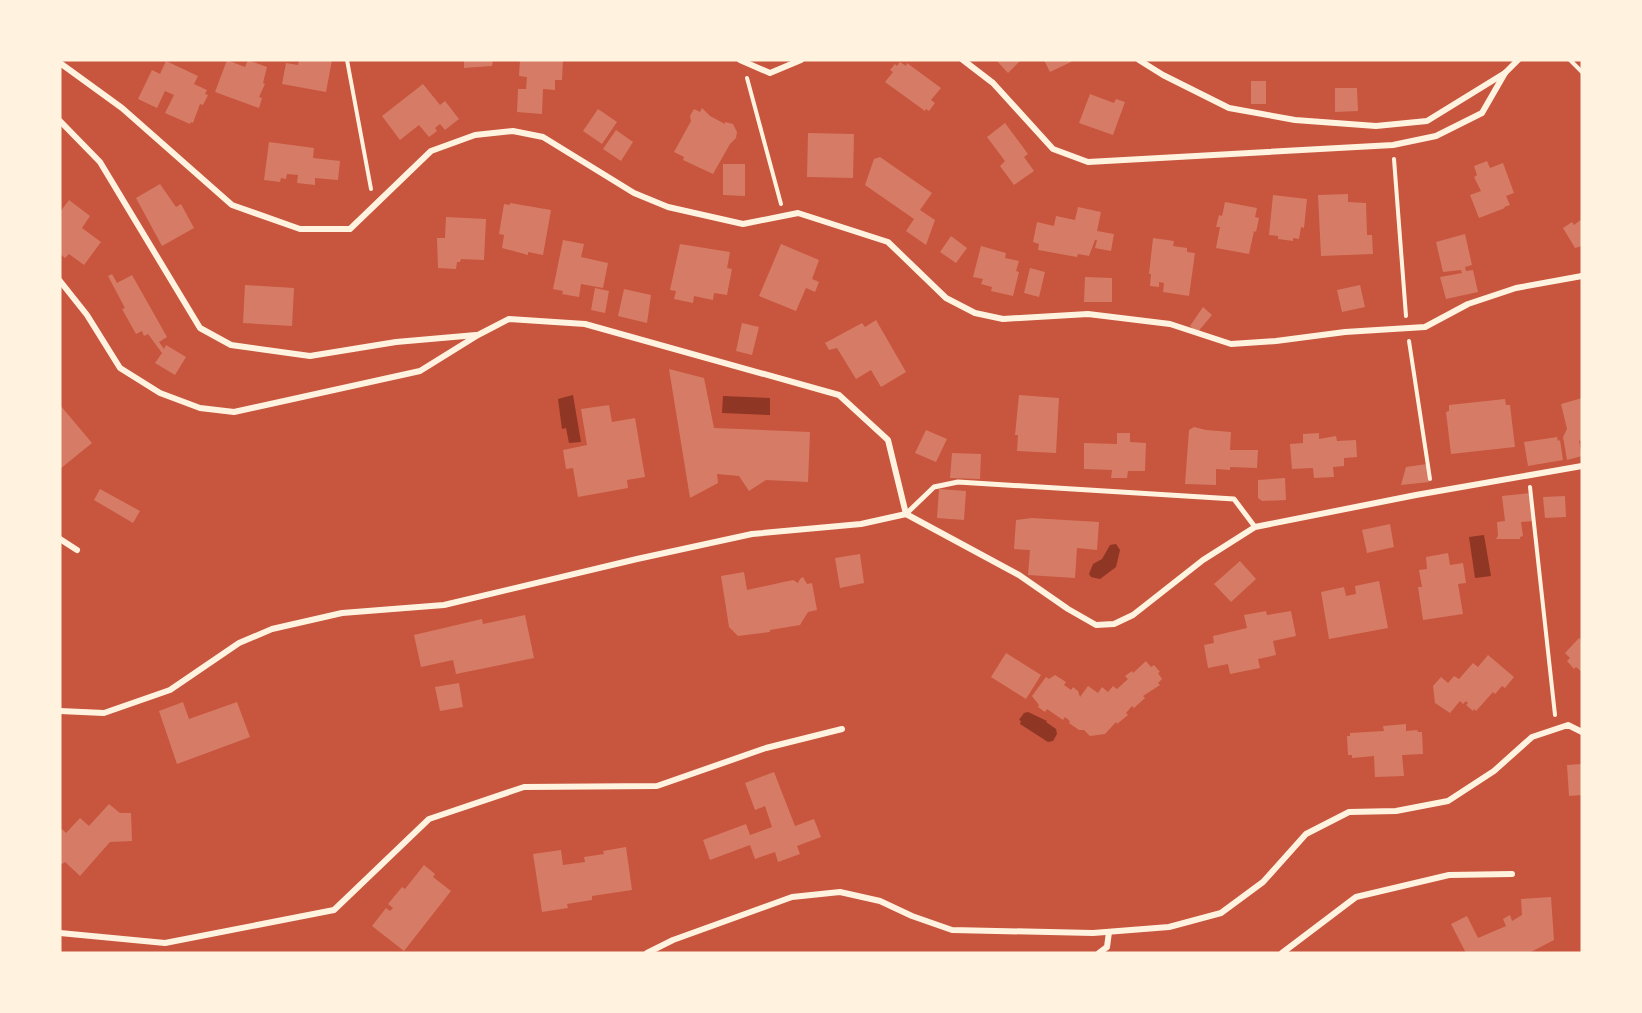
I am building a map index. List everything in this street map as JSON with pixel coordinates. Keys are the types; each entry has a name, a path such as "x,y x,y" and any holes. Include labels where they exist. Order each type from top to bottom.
{"street":[{"path":"742,61 770,73 801,60"},
{"path":"963,60 993,83 1053,149 1088,162 1393,145 1436,136 1482,113 1505,73"},
{"path":"1139,60 1163,75 1229,108 1294,120 1376,126 1426,121 1505,73 1518,60"},
{"path":"60,63 122,108 232,205 300,229 350,229 431,152 475,135 513,131 543,137 634,193 668,207 743,224 798,213 888,242 946,298 975,313 1003,319 1088,314 1170,324 1231,344 1276,341 1345,332 1425,327 1468,304 1516,288 1582,276"},
{"path":"60,121 100,162 200,328 231,345 310,356 396,342 478,335"},
{"path":"60,281 87,315 120,368 160,393 200,408 234,412 420,370 509,319 585,324 839,395 888,440 906,514 1019,575 1068,609 1096,625 1114,624 1133,615 1203,560 1255,526 1528,474 1582,466"},
{"path":"60,711 104,712 170,690 239,643 272,629 342,613 444,605 752,534 861,524 906,514 934,487 958,482 1234,499 1255,526"},
{"path":"60,539 78,550"},
{"path":"647,953 673,940 792,897 840,892 880,902 952,930 1035,933 1109,932 1169,927 1221,914 1263,882 1306,834 1349,812 1396,811 1448,801 1494,771 1532,737 1568,725 1582,732"},
{"path":"60,933 165,943 334,910 429,819 524,787 657,786 766,748 842,729"},
{"path":"1282,953 1356,897 1449,875 1512,874"},
{"path":"1099,953 1107,947 1109,932"}],"path":[{"path":"346,60 374,205"},
{"path":"1570,60 1582,72"},
{"path":"742,61 784,215"},
{"path":"1528,474 1556,729"}],"shaded area":[{"path":"573,395 581,442 569,443 566,428 562,429 558,399"},
{"path":"723,396 770,398 770,415 722,413"},
{"path":"1484,535 1491,576 1475,578 1469,537"},
{"path":"1116,544 1120,550 1116,567 1100,579 1091,577 1089,574 1093,564 1102,559 1110,545"},
{"path":"1028,712 1047,721 1056,729 1057,734 1053,741 1048,742 1020,724 1019,720 1024,713"}],"building":[{"path":"227,60 245,67 248,60 267,67 263,83 265,84 259,97 262,98 259,108 215,92"},
{"path":"299,60 332,60 326,92 282,84 286,63 298,65"},
{"path":"464,60 493,60 492,66 464,68"},
{"path":"520,60 563,60 562,80 555,80 555,90 543,89 542,114 517,112 518,89 526,89 527,77 519,76"},
{"path":"996,60 1021,60 1008,73"},
{"path":"1044,60 1075,60 1050,72"},
{"path":"166,61 198,76 194,84 207,90 205,94 208,95 203,105 200,104 193,123 190,124 165,113 174,95 165,91 157,108 138,99 152,70 160,74"},
{"path":"900,62 906,66 907,63 941,88 931,100 935,103 929,111 926,109 925,111 885,82 893,72 890,70"},
{"path":"1251,81 1266,81 1266,104 1251,104"},
{"path":"423,84 440,105 445,101 459,119 445,130 440,124 435,128 437,131 429,137 419,125 400,140 382,116"},
{"path":"1335,88 1357,88 1358,111 1335,112"},
{"path":"1090,94 1114,103 1116,99 1125,102 1113,135 1079,123"},
{"path":"702,108 710,116 725,124 725,122 733,124 737,132 736,138 730,144 713,174 683,160 684,157 674,152 691,121 690,116 694,109 700,112"},
{"path":"598,109 617,122 602,144 583,131"},
{"path":"1005,123 1028,154 1024,157 1034,171 1014,185 1000,166 1005,161 987,137"},
{"path":"616,130 633,142 621,161 603,149"},
{"path":"808,133 854,134 853,178 807,177"},
{"path":"269,142 314,148 313,158 340,161 338,180 315,178 315,185 297,183 298,175 287,174 286,179 281,178 280,182 264,180"},
{"path":"880,157 932,193 920,210 935,220 926,245 906,231 914,219 865,185 874,159"},
{"path":"1487,161 1490,168 1503,163 1514,193 1506,196 1510,205 1479,218 1470,195 1481,191 1474,177 1477,175 1474,166"},
{"path":"723,164 745,164 745,196 723,195"},
{"path":"160,184 176,207 181,204 194,228 162,246 136,198"},
{"path":"1348,194 1348,202 1366,203 1367,235 1372,235 1373,254 1321,256 1318,195"},
{"path":"1273,195 1307,199 1304,228 1301,227 1299,239 1293,238 1293,241 1278,239 1278,236 1269,235"},
{"path":"69,200 90,216 82,228 101,242 84,265 69,254 65,258 60,254 60,212"},
{"path":"1225,202 1257,208 1255,217 1259,218 1249,254 1216,248 1220,227 1216,227 1219,215 1222,216"},
{"path":"510,203 551,210 543,255 528,252 528,255 502,248 504,235 499,234 504,204 510,205"},
{"path":"1078,207 1101,212 1097,231 1114,234 1111,251 1095,248 1097,240 1089,256 1078,254 1077,257 1038,250 1039,244 1033,242 1037,222 1054,226 1056,216 1075,220"},
{"path":"446,217 486,219 484,260 461,259 457,262 456,269 438,268 437,238 445,238"},
{"path":"1582,219 1582,246 1575,248 1563,228 1572,222 1574,225"},
{"path":"1465,234 1472,265 1465,267 1466,271 1473,270 1478,292 1446,299 1440,277 1462,273 1461,270 1443,272 1436,242"},
{"path":"951,236 967,248 956,263 940,252"},
{"path":"1153,238 1174,241 1173,246 1187,248 1187,252 1195,253 1189,296 1163,292 1164,283 1159,282 1159,287 1150,286"},
{"path":"563,240 584,244 581,257 608,263 603,288 581,284 579,297 562,294 563,291 553,289"},
{"path":"680,244 730,252 727,268 732,269 727,295 714,293 713,300 694,296 693,303 674,299 676,291 670,290"},
{"path":"781,244 819,260 812,279 819,282 815,292 806,288 796,311 759,296"},
{"path":"981,246 1006,253 1005,258 1019,261 1016,271 1019,272 1013,296 991,291 992,287 981,284 983,279 973,277"},
{"path":"1030,268 1045,272 1039,297 1024,293"},
{"path":"112,274 117,283 132,275 167,337 159,342 164,349 166,345 186,357 175,375 155,363 162,353 148,334 144,336 142,331 136,334 108,276"},
{"path":"1085,277 1112,278 1112,302 1084,302"},
{"path":"245,285 294,288 292,326 243,323"},
{"path":"1360,285 1365,307 1342,312 1337,290"},
{"path":"595,288 609,291 605,313 591,310"},
{"path":"624,289 651,295 647,323 618,316"},
{"path":"1203,307 1212,315 1197,333 1190,326"},
{"path":"876,320 906,372 881,387 871,370 856,379 837,348 829,350 825,343 862,323 865,327"},
{"path":"742,323 759,327 752,355 736,351"},
{"path":"669,369 704,378 714,428 810,432 808,482 766,480 749,491 739,476 717,474 718,483 690,498"},
{"path":"1019,395 1059,398 1056,453 1017,451 1018,435 1015,435"},
{"path":"1582,398 1582,440 1579,441 1582,456 1567,460 1563,437 1567,429 1561,404"},
{"path":"1505,399 1506,405 1510,405 1515,447 1451,454 1446,412 1449,411 1449,405"},
{"path":"60,405 92,443 60,469"},
{"path":"609,405 612,422 635,418 645,477 627,480 628,488 578,497 573,468 566,469 563,450 587,445 581,409"},
{"path":"1194,427 1231,432 1230,450 1258,450 1257,468 1216,469 1216,485 1185,484 1189,430"},
{"path":"926,430 947,439 936,462 915,453"},
{"path":"1117,433 1130,433 1130,442 1146,443 1145,471 1128,471 1127,478 1111,478 1112,470 1084,469 1084,443 1117,444"},
{"path":"1319,433 1319,439 1336,436 1337,441 1356,440 1357,457 1344,458 1344,466 1333,467 1334,477 1314,478 1313,468 1292,469 1290,444 1303,443 1303,434"},
{"path":"1557,437 1558,441 1560,440 1563,460 1528,466 1524,442"},
{"path":"952,453 981,454 980,479 950,478"},
{"path":"1427,464 1429,482 1401,485 1406,467"},
{"path":"1285,478 1286,500 1262,501 1258,498 1258,480"},
{"path":"100,489 140,511 133,523 94,500"},
{"path":"939,489 966,491 964,520 937,518"},
{"path":"1530,493 1533,521 1521,522 1523,536 1520,539 1496,539 1498,536 1497,522 1505,521 1502,496"},
{"path":"1565,496 1566,517 1545,518 1543,497"},
{"path":"1032,518 1099,522 1097,550 1077,548 1075,578 1028,575 1030,550 1014,549 1016,520"},
{"path":"1390,524 1394,547 1367,553 1362,530"},
{"path":"1448,553 1450,565 1463,563 1466,583 1458,584 1463,614 1423,620 1418,587 1422,587 1419,570 1427,569 1426,557"},
{"path":"860,554 864,583 840,588 835,558"},
{"path":"1240,561 1256,579 1231,602 1214,584"},
{"path":"744,572 747,590 793,580 798,583 803,577 807,584 812,583 817,610 808,612 800,625 738,636 729,627 721,576"},
{"path":"1379,581 1388,628 1329,639 1321,592 1344,587 1346,596 1356,594 1355,586"},
{"path":"1266,611 1267,615 1291,611 1296,636 1273,641 1276,655 1258,659 1260,668 1230,674 1228,664 1208,668 1204,645 1214,643 1213,636 1247,628 1244,615"},
{"path":"525,615 534,658 456,674 453,660 421,667 414,635 482,619 483,624"},
{"path":"1579,638 1582,641 1582,672 1576,667 1574,669 1567,661 1570,658 1565,653"},
{"path":"1006,653 1041,675 1026,699 991,677"},
{"path":"1488,655 1514,677 1505,688 1502,686 1495,694 1493,692 1476,711 1466,705 1468,703 1466,701 1463,704 1460,701 1450,713 1435,703 1433,686 1441,677 1448,683 1454,676 1459,679 1473,663 1478,667"},
{"path":"1146,661 1160,672 1158,673 1162,679 1158,683 1160,685 1143,696 1145,698 1134,708 1132,706 1126,713 1128,715 1117,724 1116,722 1105,734 1090,736 1084,730 1079,730 1069,723 1070,721 1065,717 1063,720 1047,709 1045,712 1038,707 1039,705 1032,696 1046,677 1049,679 1055,675 1066,682 1064,685 1071,690 1073,687 1078,691 1080,697 1088,686 1098,693 1102,687 1108,692 1113,686 1117,689 1128,679 1125,676 1132,671 1133,673"},
{"path":"459,683 463,707 440,711 435,687"},
{"path":"183,702 189,719 237,702 250,737 177,764 159,711"},
{"path":"1406,724 1406,731 1422,732 1423,754 1402,755 1404,776 1375,777 1374,756 1352,758 1352,755 1348,755 1347,736 1350,736 1350,733 1384,731 1383,726"},
{"path":"1582,764 1582,795 1569,796 1567,765"},
{"path":"774,772 795,826 814,819 821,837 797,846 800,854 778,862 775,852 755,859 750,845 710,860 703,840 746,824 750,835 772,827 765,806 755,810 745,783"},
{"path":"109,804 120,813 131,813 132,841 110,842 80,876 65,862 62,864 60,862 60,831 62,829 66,833 80,818 89,826"},
{"path":"626,847 632,890 592,896 592,900 567,904 568,908 542,912 533,854 561,850 563,865 585,862 584,857"},
{"path":"424,865 435,874 433,877 451,891 404,951 372,926 386,908 390,911 393,908 388,904 402,887 405,889"},
{"path":"1551,897 1554,940 1529,953 1466,953 1451,924 1467,916 1478,938 1506,926 1503,919 1510,915 1512,921 1522,915 1521,899"}]}
